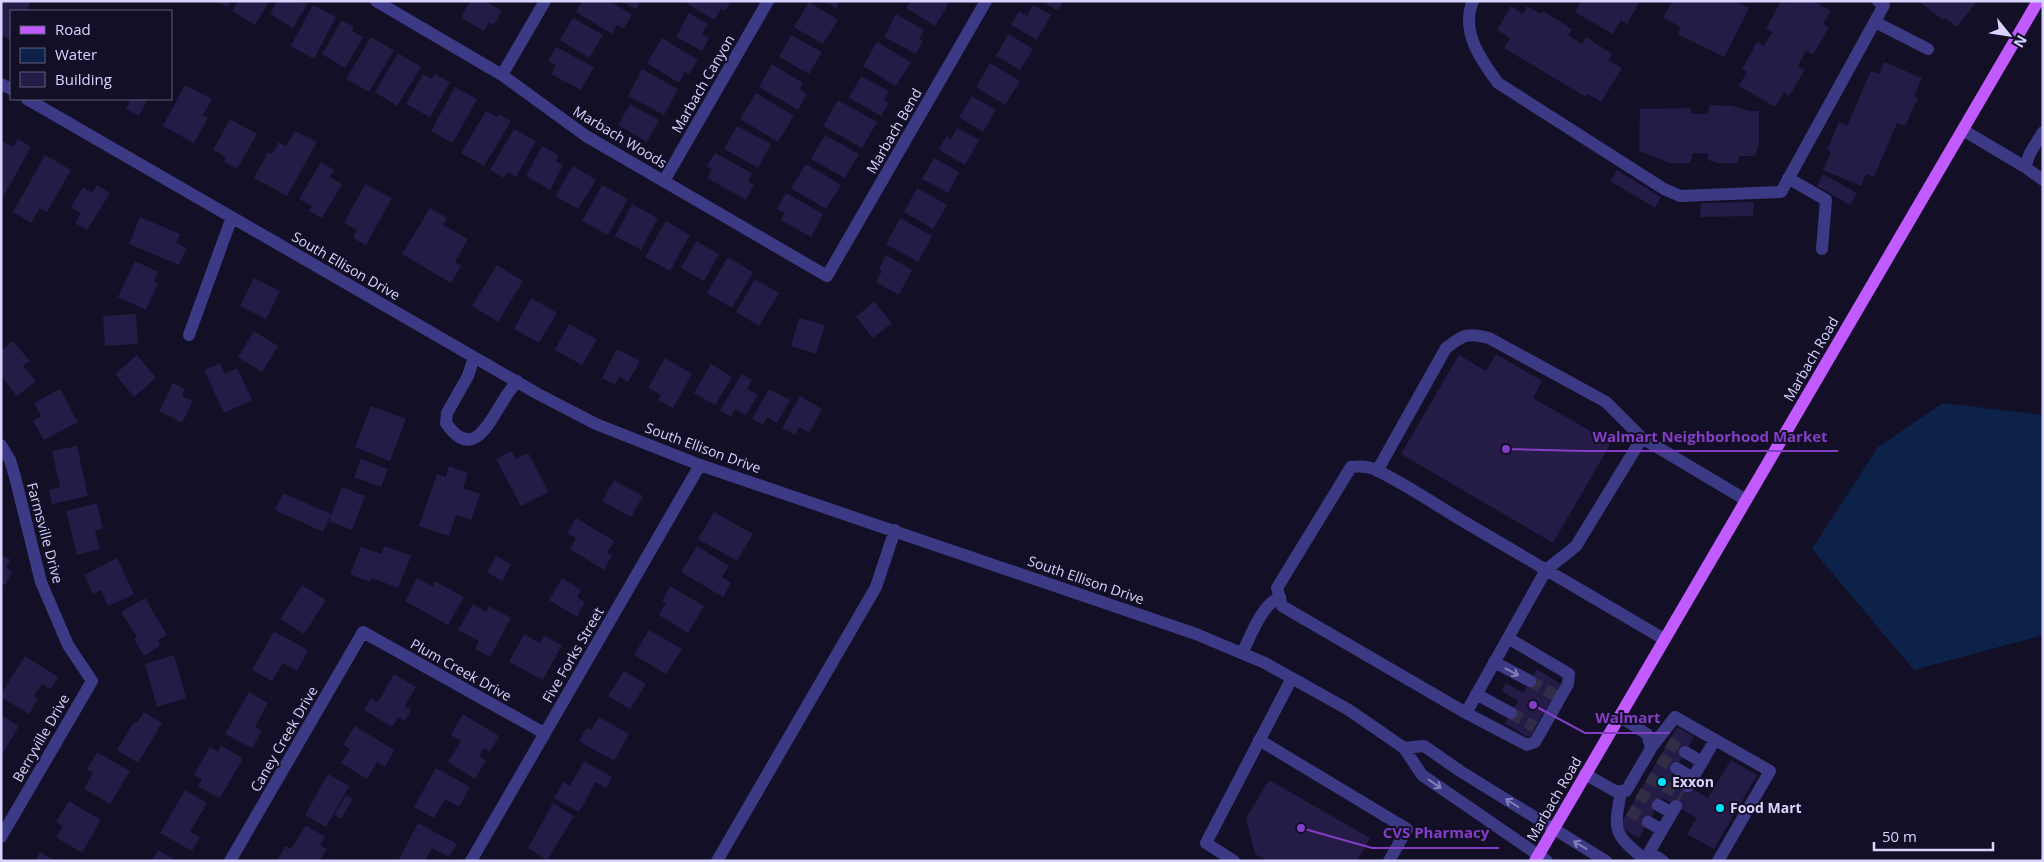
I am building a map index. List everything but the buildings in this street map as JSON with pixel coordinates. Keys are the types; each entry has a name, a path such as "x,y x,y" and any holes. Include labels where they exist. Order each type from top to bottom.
{"main road":[{"name":"Marbach Road","path":"1540,859 1553,829 2038,1"}],"street":[{"name":"Marbach Woods","path":"376,1 502,75 586,136 827,276"},
{"path":"502,75 545,1"},
{"name":"Marbach Canyon","path":"664,182 768,1"},
{"name":"Marbach Bend","path":"827,276 986,1"},
{"path":"1473,1 1469,9 1470,34 1479,57 1498,83 1664,189 1680,196 1780,192 1884,5 1878,1"},
{"path":"1875,22 1928,49"},
{"name":"South Ellison Drive","path":"29,100 516,382 596,424 700,465 1196,634 1292,678 1349,710 1404,748 1422,775 1540,859"},
{"path":"1963,130 2043,180"},
{"path":"2025,167 2030,153 2043,132"},
{"path":"1788,178 1826,200 1822,249"},
{"path":"189,335 232,217"},
{"path":"1377,471 1446,348 1462,336 1474,334 1489,338 1606,402 1642,438 1746,500"},
{"path":"474,357 468,376 447,413 446,423 454,434 463,439 477,438 486,430 504,398 516,382"},
{"path":"1466,713 1546,570 1576,546 1642,438"},
{"name":"Farmsville Drive","path":"1,445 41,582 68,645 92,681"},
{"name":"Five Forks Street","path":"470,861 700,465"},
{"path":"1508,638 1568,674 1568,684 1557,697 1538,729 1535,742 1527,745 1466,713 1282,606 1277,588 1351,467 1362,466 1377,471 1664,639"},
{"path":"717,861 876,587 895,530"},
{"path":"1242,654 1264,611 1271,602 1280,597"},
{"name":"Plum Creek Drive","path":"363,632 544,733"},
{"name":"Caney Creek Drive","path":"230,861 363,632"},
{"path":"1494,662 1530,681"},
{"path":"1234,861 1206,843 1292,678"},
{"name":"Berryville Drive","path":"1,837 92,681"},
{"path":"1476,694 1511,713"},
{"path":"1619,716 1647,734 1653,753"},
{"path":"1663,861 1657,857 1645,859 1625,844 1618,835 1616,827 1627,797 1653,753 1664,740 1675,717 1770,771 1718,861"},
{"path":"1259,740 1407,829 1389,861"},
{"path":"1676,768 1690,782 1715,740"},
{"path":"1404,748 1424,746 1606,861"},
{"path":"1685,752 1702,762"},
{"path":"1586,774 1627,797"},
{"path":"1645,859 1674,810 1658,805"},
{"path":"1648,822 1662,830"}],"water":[{"path":"1943,403 2043,415 2043,635 1914,670 1812,549 1878,447"}],"tunnel":[{"path":"1530,681 1555,695"},
{"path":"1511,713 1535,727"},
{"path":"1668,742 1685,752"},
{"path":"1659,758 1676,768"},
{"path":"1648,777 1682,796"},
{"path":"1638,793 1658,805"},
{"path":"1629,810 1648,822"}],"place":[{"name":"Walmart Neighborhood Market","path":"1506,449"},
{"name":"Walmart","path":"1533,705"},
{"name":"Exxon","path":"1662,782"},
{"name":"Food Mart","path":"1720,808"},
{"name":"CVS Pharmacy","path":"1301,828"}]}
